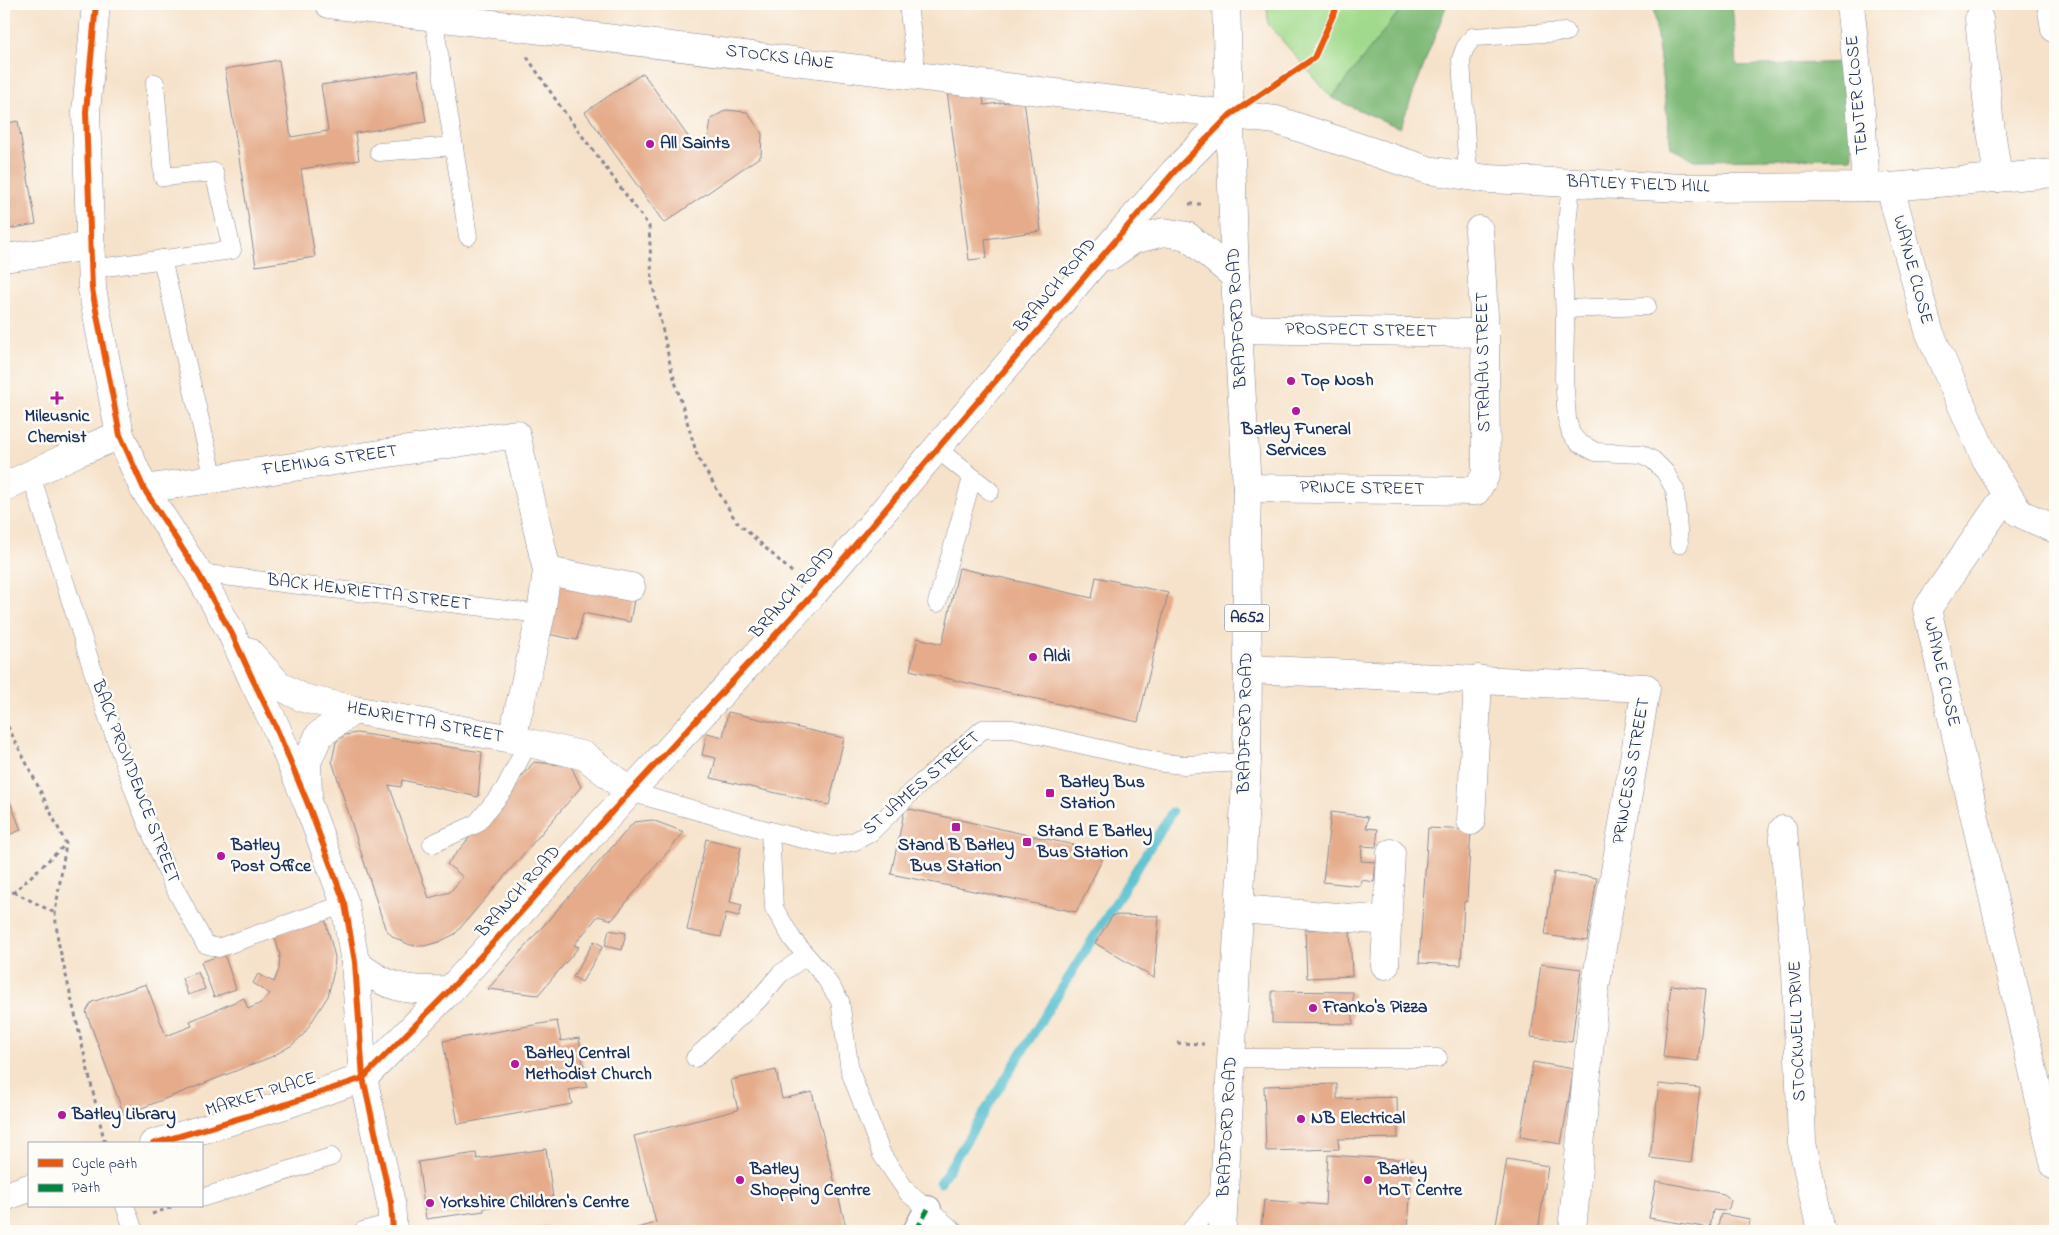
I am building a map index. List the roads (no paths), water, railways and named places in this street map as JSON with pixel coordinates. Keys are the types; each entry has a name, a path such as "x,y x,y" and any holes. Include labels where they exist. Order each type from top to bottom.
{"street":[{"path":"96,4 86,112 92,289 120,435 144,489 198,573 232,634 275,725 308,804 345,904 355,962 364,1078 391,1203 392,1227"},
{"name":"STOCKS LANE","path":"329,4 528,27 1230,115"},
{"name":"BRADFORD ROAD","path":"1222,1231 1247,762 1248,669 1247,488 1237,329 1226,4"},
{"name":"TENTER CLOSE","path":"1850,4 1860,99 1878,187"},
{"path":"2051,4 2055,29"},
{"path":"1979,19 1989,117 1998,178"},
{"name":"BATLEY FIELD HILL","path":"1230,115 1276,120 1428,170 1488,179 1684,188 1878,187 2055,173"},
{"name":"BRANCH ROAD","path":"364,1078 450,990 814,593 1089,269 1175,171 1230,115"},
{"name":"WAYNE CLOSE","path":"1878,187 1929,331 1986,460 2007,494 1927,609 2055,1166"},
{"name":"STRALAU STREET","path":"1476,491 1486,474 1485,333 1479,230"},
{"path":"1089,269 1133,240 1164,232 1187,236 1235,276"},
{"path":"4,258 91,257"},
{"name":"PROSPECT STREET","path":"1237,329 1485,333"},
{"name":"FLEMING STREET","path":"144,489 516,434 546,571"},
{"path":"4,487 76,453 120,435"},
{"name":"PRINCE STREET","path":"1247,488 1476,491"},
{"path":"2007,494 2019,513 2055,529"},
{"path":"520,741 541,614 546,571 631,587"},
{"name":"HENRIETTA STREET","path":"232,634 280,686 303,698 354,710 520,741 585,756 630,792"},
{"name":"PRINCESS STREET","path":"1248,669 1646,688 1595,990 1573,1220"},
{"path":"1471,821 1478,679"},
{"path":"308,804 307,762 319,734 354,710"},
{"name":"STOCKWELL DRIVE","path":"1783,830 1796,970 1802,1143 1821,1231"},
{"path":"1386,965 1392,852"},
{"path":"1240,909 1388,921"},
{"path":"355,962 372,977 389,985 423,991 450,990"},
{"name":"MARKET PLACE","path":"171,1141 364,1078"},
{"path":"4,1198 28,1188"}],"lane":[{"path":"908,4 916,76"},
{"path":"433,16 468,236"},
{"path":"1468,176 1461,59 1465,48 1473,37 1566,32"},
{"path":"91,257 162,259 232,250 214,172 163,177 155,83"},
{"path":"379,152 454,146"},
{"path":"1571,184 1563,265 1565,309 1564,378 1567,419 1571,434 1579,443 1596,452 1641,454 1654,460 1665,472 1675,490 1679,544"},
{"path":"162,259 214,478"},
{"path":"1565,309 1647,306"},
{"path":"937,449 990,491"},
{"name":"BACK PROVIDENCE STREET","path":"30,475 106,712 139,804 172,883 206,944 218,948 345,904"},
{"path":"937,603 972,478"},
{"name":"BACK HENRIETTA STREET","path":"198,573 541,614"},
{"name":"ST JAMES STREET","path":"630,792 770,831 833,846 854,841 870,833 922,782 983,729 1013,729 1163,763 1185,766 1247,762"},
{"path":"432,844 476,824 504,790 520,741"},
{"path":"770,831 774,908 793,940 824,976 840,1002 850,1071 882,1155 908,1193 922,1220 954,1231"},
{"path":"695,1058 758,1000 780,974 806,956"},
{"path":"1231,1058 1438,1058"},
{"path":"202,1198 332,1157"},
{"path":"1190,1231 1224,1192"},
{"path":"126,1208 134,1231"},
{"path":"363,1231 392,1227"}],"waterway":[{"path":"940,1183 1172,812"}],"place":[{"name":"All Saints","path":"650,144"},
{"name":"Top Nosh","path":"1291,381"},
{"name":"Mileusnic Chemist","path":"57,398"},
{"name":"Batley Funeral Services","path":"1296,411"},
{"name":"Aldi","path":"1033,657"},
{"name":"Batley Bus Station","path":"1050,793"},
{"name":"Stand B Batley Bus Station","path":"956,827"},
{"name":"Stand E Batley Bus Station","path":"1027,842"},
{"name":"Batley Post Office","path":"221,856"},
{"name":"Franko's Pizza","path":"1313,1008"},
{"name":"Batley Central Methodist Church","path":"515,1064"},
{"name":"Batley Library","path":"62,1115"},
{"name":"NB Electrical","path":"1301,1119"},
{"name":"Batley Shopping Centre","path":"740,1180"},
{"name":"Batley MOT Centre","path":"1368,1180"},
{"name":"Yorkshire Children's Centre","path":"430,1203"}]}
